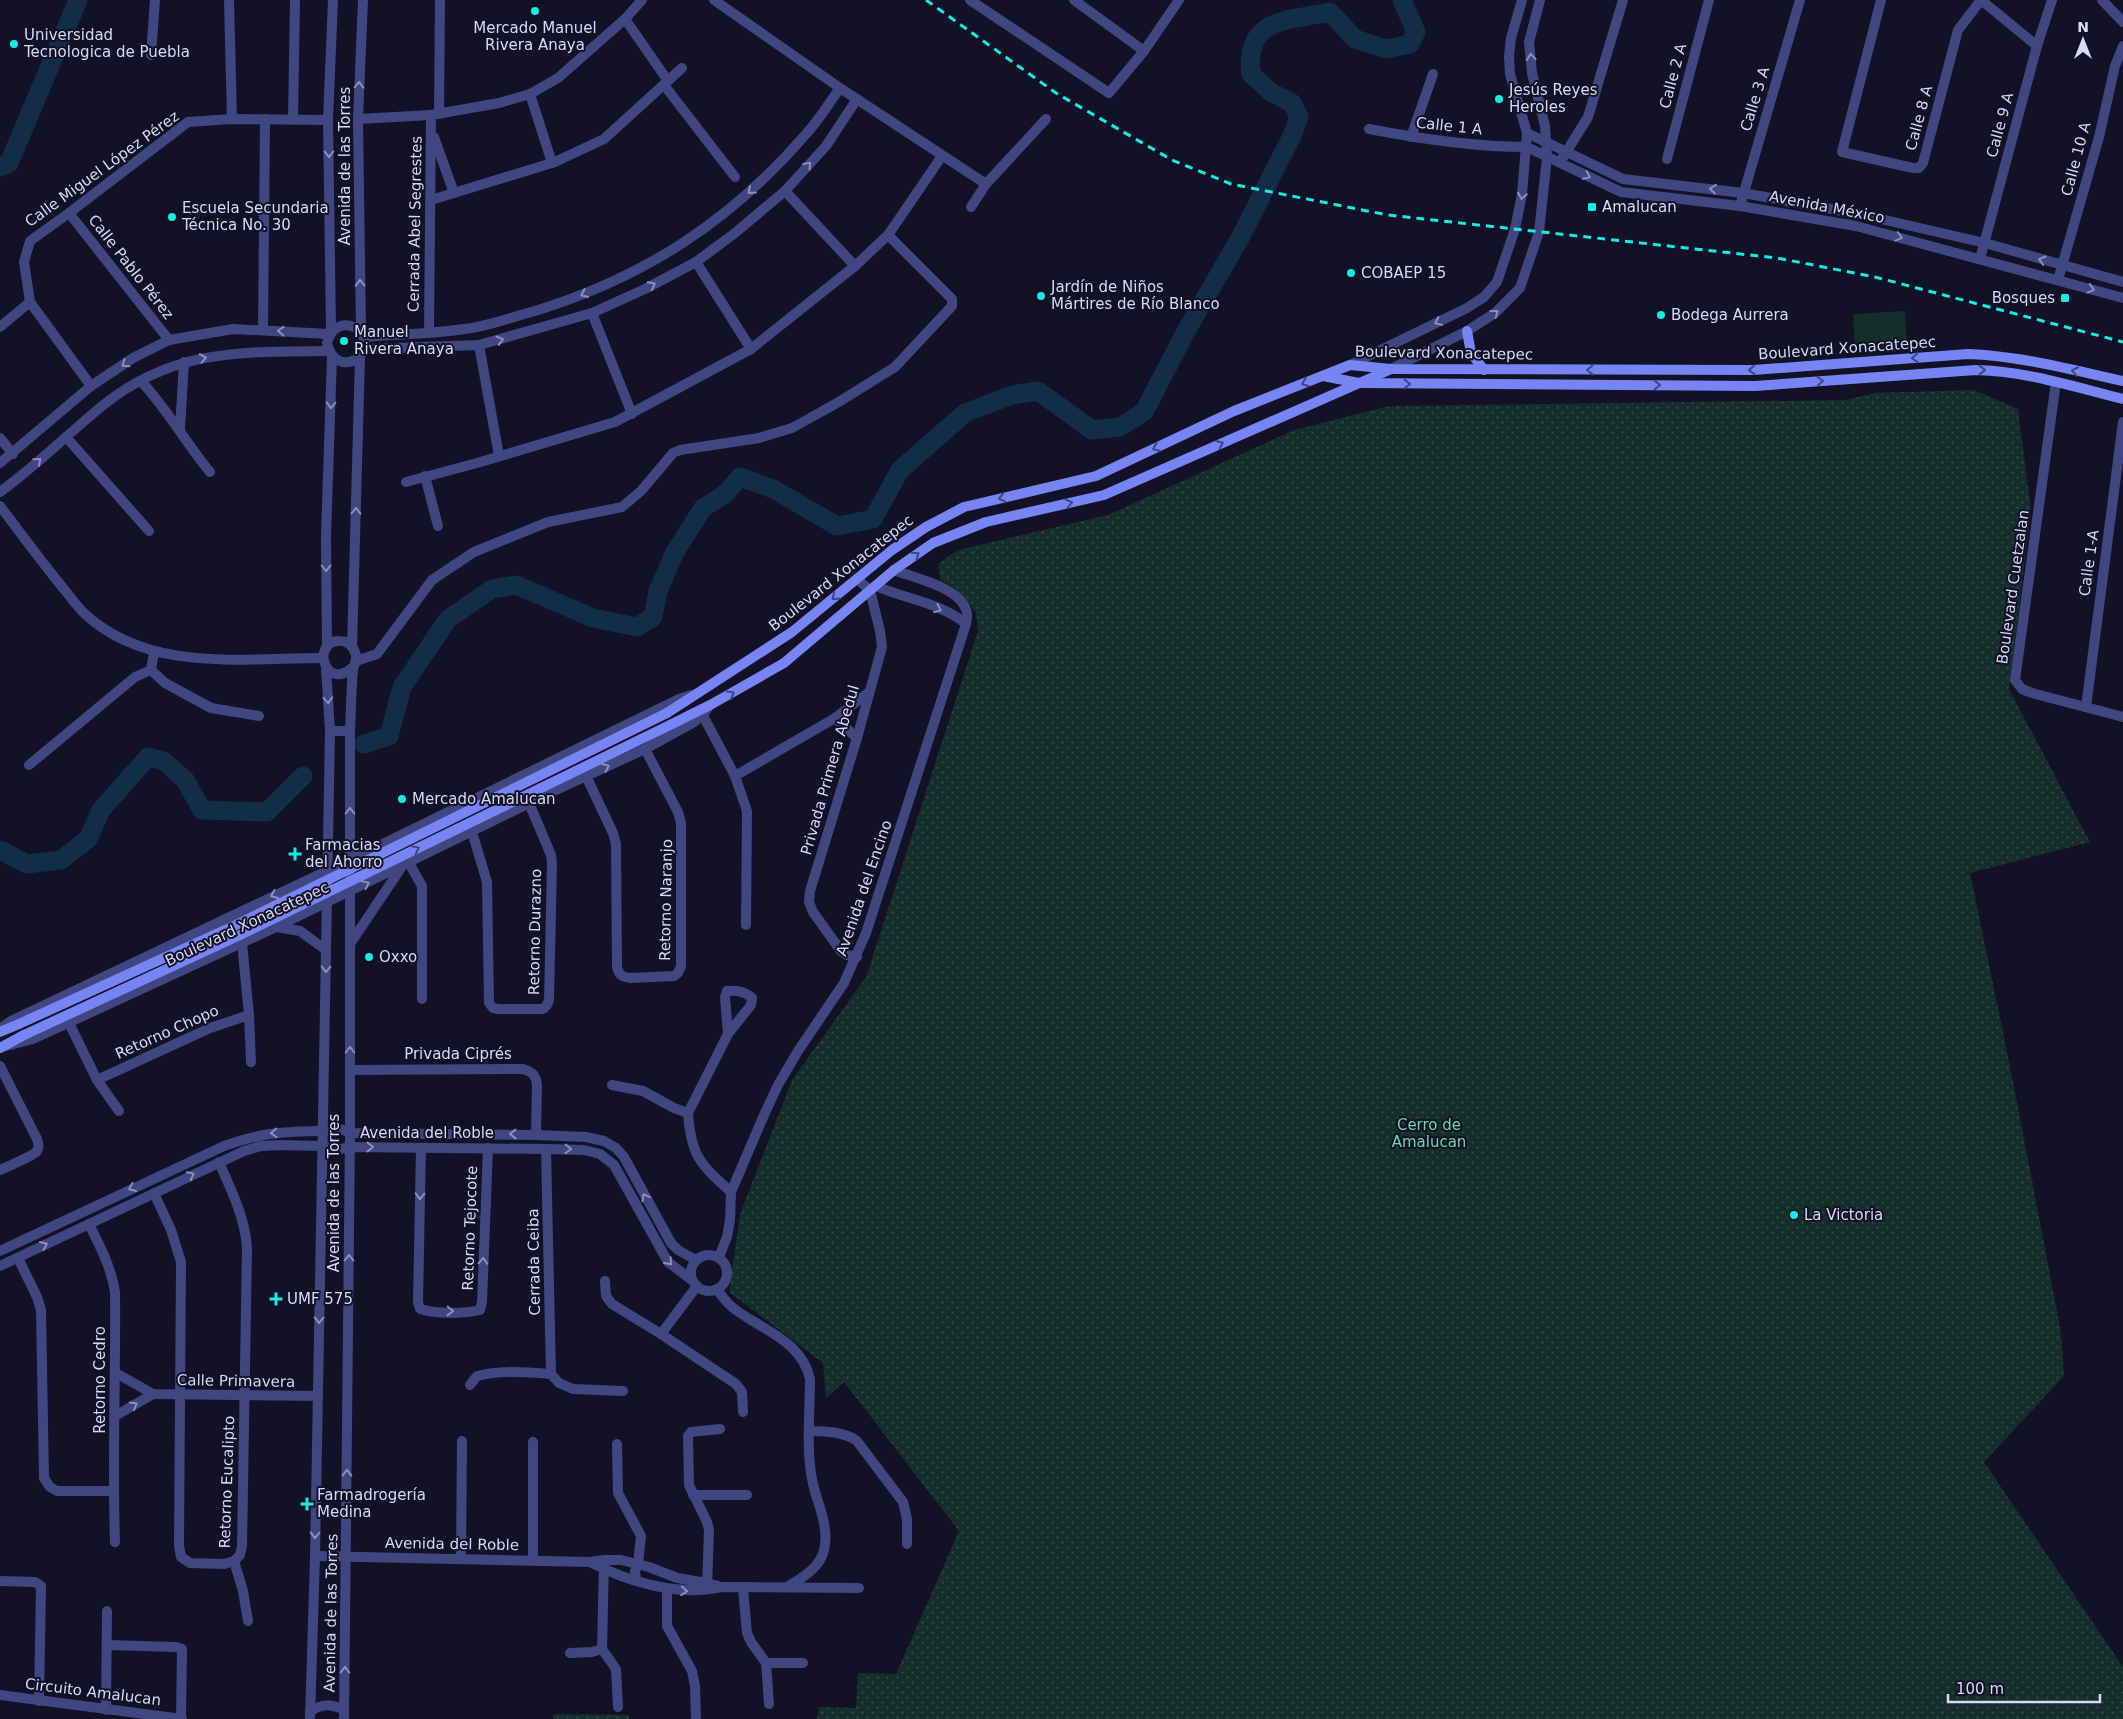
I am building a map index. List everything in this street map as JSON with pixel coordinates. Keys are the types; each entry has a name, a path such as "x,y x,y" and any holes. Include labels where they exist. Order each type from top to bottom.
{"main road":[{"path":"1467,331 1471,353 1484,370"},
{"name":"Boulevard Xonacatepec","path":"0,1030 19,1024 236,925 667,713 792,632 892,550 926,527 964,507 1096,476 1234,411 1350,365 1391,369 1753,370 1968,354 1998,355 2023,359 2123,381"},
{"path":"1323,376 1358,383 1391,369"},
{"name":"Boulevard Xonacatepec","path":"1,1048 24,1035 240,935 704,710 784,663 894,570 933,543 986,522 1104,495 1358,383 1755,386 1976,370 2019,374 2123,398"}],"street":[{"path":"151,55 155,0"},
{"path":"229,0 232,119"},
{"path":"293,120 295,0"},
{"name":"Avenida de las Torres","path":"330,333 328,120 333,0"},
{"name":"Avenida de las Torres","path":"363,0 358,119 363,334"},
{"name":"Cerrada Abel Segrestes","path":"429,332 431,128 435,115 440,0"},
{"path":"358,119 435,115 499,104 530,94 558,78 625,19 642,0"},
{"path":"714,0 840,88 986,184"},
{"path":"970,0 1109,93 1144,51 1178,0"},
{"path":"1074,0 1144,51"},
{"path":"1350,365 1467,308 1484,298 1497,282 1515,229 1522,194 1527,147 1527,133 1510,74 1509,56 1511,38 1522,0"},
{"path":"1391,369 1467,331 1496,314 1520,288 1539,232 1547,157 1545,126 1532,74 1529,42 1540,0"},
{"path":"1560,162 1588,117 1623,0"},
{"name":"Calle 2 A","path":"1667,159 1708,0"},
{"name":"Calle 3 A","path":"1740,206 1800,0"},
{"name":"Calle 8 A","path":"1881,0 1842,152 1919,168 1923,163 1958,30 1981,0"},
{"path":"1981,0 2036,46"},
{"name":"Calle 9 A","path":"1980,259 2036,46 2052,0"},
{"path":"2102,0 2123,22"},
{"path":"625,19 666,83 735,176"},
{"name":"Calle 10 A","path":"2058,280 2099,137 2114,66 2123,46"},
{"path":"431,200 552,163 604,139 682,68"},
{"path":"1411,138 1434,74"},
{"path":"840,88 807,133 769,174 726,213 685,242 643,268 564,302 473,328 429,332 363,334 354,326 346,324 338,326 330,333 327,343 330,354 326,536 327,646 324,663 332,673 340,675 348,673 355,664 377,654 432,580 474,552 548,522 622,507 640,491 673,453 759,438 792,428 895,367 952,306 952,299 888,235"},
{"path":"530,94 552,163"},
{"path":"0,492 104,405 141,381 184,362 241,352 330,354 338,361 346,363 354,361 362,353 479,346 592,313 645,289 696,262 735,233 785,190 826,146 857,99"},
{"name":"Calle Miguel López Pérez","path":"91,386 30,302 24,262 30,241 70,213 188,122 232,119 328,120"},
{"path":"263,330 265,119"},
{"path":"971,207 986,184 1046,119"},
{"path":"431,128 454,193"},
{"name":"Calle 1 A","path":"1369,128 1411,138 1504,147 1527,147"},
{"name":"Avenida México","path":"1527,133 1623,178 1743,192 1859,214 1985,243 2123,282"},
{"name":"Avenida México","path":"1527,147 1621,192 1740,206 1856,226 2123,298"},
{"path":"406,482 615,422 751,349 855,266 888,235 942,156"},
{"path":"785,190 855,266"},
{"name":"Calle Pablo Pérez","path":"70,213 169,340"},
{"path":"696,262 751,349"},
{"path":"2,322 30,302"},
{"path":"592,313 632,414"},
{"path":"0,464 91,386 133,358 169,340 233,329 330,333"},
{"path":"355,664 356,655 352,647 363,334"},
{"path":"479,346 499,456"},
{"path":"180,429 184,362"},
{"path":"141,381 180,429 197,457 210,472"},
{"name":"Boulevard Cuetzalan","path":"2056,382 2015,680 2022,689 2123,717"},
{"name":"Calle 1-A","path":"2086,707 2123,422"},
{"path":"66,436 149,531"},
{"path":"0,438 13,454"},
{"path":"425,476 438,526"},
{"path":"0,506 84,614 107,631 154,652 172,656 324,663"},
{"path":"894,570 940,585 962,602 967,613 966,624"},
{"path":"857,579 873,588 939,609 966,624"},
{"name":"Privada Primera Abedul","path":"856,957 847,955 841,950 813,912 809,902 810,890 858,738 868,693 882,647 873,588"},
{"name":"Avenida del Encino","path":"719,1257 730,1220 731,1192 778,1085 844,983 869,924 966,624"},
{"path":"327,646 332,642 340,641 352,647"},
{"path":"152,670 154,652"},
{"name":"Avenida de las Torres","path":"310,1716 315,1556 330,731 324,663"},
{"name":"Avenida de las Torres","path":"344,1714 350,1147 350,731 355,664"},
{"path":"152,670 165,683 211,708 259,716"},
{"path":"29,765 135,677 152,670"},
{"path":"734,776 835,718 868,693"},
{"name":"Boulevard Xonacatepec","path":"0,1030 20,1016 350,860 679,699 697,694"},
{"path":"704,710 748,811 746,925"},
{"name":"Boulevard Xonacatepec","path":"1,1048 34,1039 276,928 529,803 645,750 704,710"},
{"path":"835,718 858,738"},
{"path":"330,731 350,731"},
{"name":"Retorno Naranjo","path":"586,776 614,833 616,844 618,973 623,977 630,978 674,976 678,973 680,966 681,823 678,812 645,750"},
{"path":"544,765 556,790"},
{"name":"Retorno Durazno","path":"472,832 487,882 488,997 492,1008 498,1010 537,1010 547,1005 549,1000 552,864 529,803"},
{"path":"377,846 372,857 373,866 381,872 391,872"},
{"path":"350,944 406,865 422,886 422,999"},
{"path":"292,886 306,892 308,902 303,914"},
{"path":"276,928 300,931 326,950"},
{"path":"242,943 249,1014 251,1062"},
{"path":"728,1034 726,991 734,990 748,993 752,998 751,1005 728,1034 688,1113 689,1133 698,1160 706,1170 731,1192"},
{"name":"Retorno Chopo","path":"98,1080 210,1028 249,1014"},
{"path":"69,1023 98,1080 119,1111"},
{"path":"0,1066 39,1146 37,1151 31,1155 0,1170"},
{"name":"Privada Ciprés","path":"350,1070 524,1069 531,1072 536,1078 536,1135"},
{"path":"612,1084 643,1091 674,1108 688,1113"},
{"name":"Avenida del Roble","path":"0,1251 224,1146 250,1136 268,1133 323,1131 336,1128 350,1133 536,1135 586,1137 604,1141 616,1148 624,1158 671,1243 678,1250 696,1260"},
{"name":"Avenida del Roble","path":"0,1266 218,1162 261,1146 322,1146 336,1150 350,1147 546,1148 584,1150 600,1154 614,1165 661,1252 677,1270 695,1283"},
{"name":"Retorno Tejocote","path":"421,1148 418,1302 420,1309 428,1311 471,1312 480,1310 482,1302 488,1148"},
{"name":"Cerrada Ceiba","path":"546,1148 551,1374"},
{"name":"Retorno Eucalipto","path":"154,1193 172,1230 181,1262 179,1546 181,1557 190,1563 224,1564 234,1562 240,1555 242,1546 246,1396 246,1231 235,1199 218,1162"},
{"name":"Retorno Cedro","path":"89,1224 112,1276 115,1292 116,1373 113,1491 115,1542"},
{"path":"703,1256 719,1257 727,1270 727,1277 717,1289 703,1289 695,1283 691,1270 696,1260 703,1256"},
{"path":"18,1258 37,1297 41,1310 44,1478 50,1487 58,1491 113,1491"},
{"path":"605,1281 608,1300 739,1388 743,1398 743,1412"},
{"path":"661,1334 695,1283"},
{"path":"717,1289 731,1307 791,1346 807,1366 810,1379 810,1468 823,1520 824,1552 818,1563 809,1573 787,1587"},
{"name":"Calle Primavera","path":"116,1373 153,1394 181,1396 318,1396"},
{"path":"470,1385 477,1376 489,1373 551,1374 559,1383 573,1389 623,1391"},
{"path":"115,1416 153,1394"},
{"path":"707,1587 709,1530 689,1485 688,1436 691,1432 720,1429"},
{"path":"810,1431 850,1436 857,1441 903,1502 907,1519 907,1544"},
{"path":"461,1559 462,1441"},
{"path":"533,1442 533,1560"},
{"path":"617,1444 618,1493 640,1536 644,1565 635,1571 640,1581"},
{"path":"693,1495 747,1495"},
{"name":"Avenida del Roble","path":"315,1556 590,1562 604,1565 640,1581 667,1589 691,1592 707,1587"},
{"path":"234,1562 243,1591 248,1621"},
{"path":"604,1565 602,1649 616,1669 618,1708"},
{"name":"Avenida del Roble","path":"604,1565 644,1565 707,1587 859,1588"},
{"path":"0,1581 35,1582 41,1586 39,1701"},
{"path":"743,1588 747,1632 751,1642 766,1663 769,1704"},
{"path":"667,1589 667,1626 692,1671 695,1686 696,1717"},
{"path":"106,1710 107,1611"},
{"path":"107,1645 176,1646 182,1648 181,1719"},
{"path":"570,1653 592,1652 602,1649"},
{"path":"766,1663 803,1663"},
{"name":"Circuito Amalucan","path":"0,1696 181,1719"},
{"path":"310,1716 317,1707 326,1705 344,1714"}],"green space":[{"path":"1905,311 1907,347 1855,350 1853,314"},
{"name":"Cerro de Amalucan","path":"1974,390 2018,409 2031,510 2009,689 2090,842 1970,873 2010,1066 2061,1332 2064,1376 1984,1462 2123,1667 2123,1719 817,1719 819,1707 856,1708 858,1673 896,1674 959,1531 844,1382 826,1398 823,1363 729,1292 740,1214 792,1080 866,977 978,631 976,612 956,589 940,579 938,564 958,550 1108,515 1294,430 1389,406 1845,400 1875,393"},
{"path":"553,1714 629,1715 629,1719 553,1719"}],"waterway":[{"path":"0,167 9,163 78,0"},
{"path":"364,744 389,736 402,687 448,619 492,589 516,585 593,618 637,627 653,617 658,591 675,552 703,508 725,494 740,477 773,489 837,526 873,519 900,470 965,413 1012,395 1038,391 1092,430 1120,427 1144,412 1185,333 1240,238 1292,136 1299,117 1292,103 1272,93 1251,74 1251,55 1255,42 1262,32 1272,25 1299,17 1330,12 1355,39 1386,49 1410,44 1416,32 1402,0"},
{"path":"0,850 27,864 61,860 88,839 101,810 148,757 164,761 185,780 202,810 267,812 303,776"}],"railway":[{"path":"926,0 1056,93 1172,160 1231,184 1388,215 1777,258 1875,277 2123,342"}],"place":[{"name":"Mercado Manuel Rivera Anaya","path":"535,11"},
{"name":"Universidad Tecnologica de Puebla","path":"14,44"},
{"name":"Jesús Reyes Heroles","path":"1499,99"},
{"name":"Amalucan","path":"1592,207"},
{"name":"Escuela Secundaria Técnica No. 30","path":"172,217"},
{"name":"COBAEP 15","path":"1351,273"},
{"name":"Jardín de Niños Mártires de Río Blanco","path":"1041,296"},
{"name":"Bosques","path":"2065,298"},
{"name":"Bodega Aurrera","path":"1661,315"},
{"name":"Manuel Rivera Anaya","path":"344,341"},
{"name":"Mercado Amalucan","path":"402,799"},
{"name":"Farmacias del Ahorro","path":"295,854"},
{"name":"Oxxo","path":"369,957"},
{"name":"La Victoria","path":"1794,1215"},
{"name":"UMF 575","path":"276,1299"},
{"name":"Farmadrogería Medina","path":"307,1504"}]}
